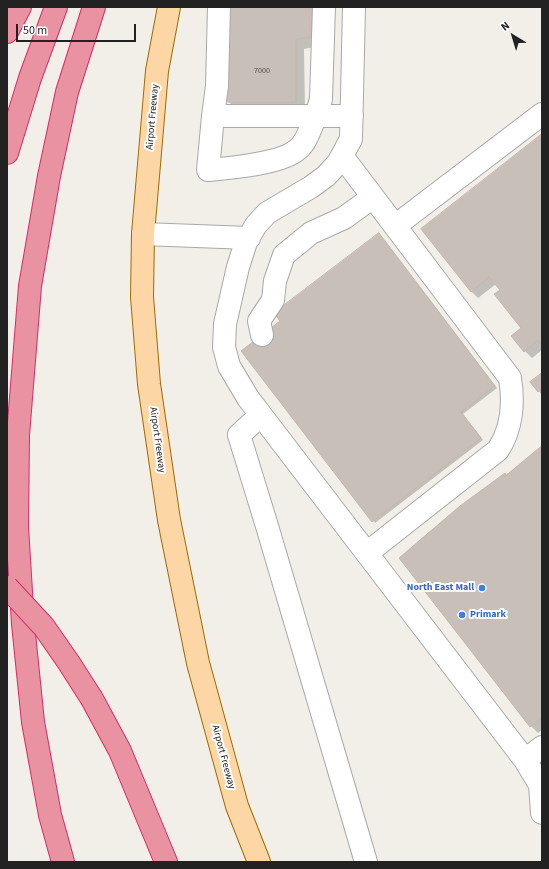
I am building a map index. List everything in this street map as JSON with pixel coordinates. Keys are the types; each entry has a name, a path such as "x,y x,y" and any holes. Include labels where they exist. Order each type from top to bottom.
{"highway":[{"path":"7,32 20,7"},
{"path":"7,153 30,78 56,7"},
{"path":"63,862 50,815 33,722 23,624 17,527 18,435 30,286 48,184 67,92 94,7"},
{"path":"7,587 44,628 70,662 92,699 120,751 166,862"}],"main road":[{"name":"Airport Freeway","path":"169,7 158,71 143,234 142,297 148,368 168,520 198,663 237,806 259,862"}],"lane":[{"path":"219,7 217,86 208,170 245,166 287,156 299,149 316,116 321,99 324,7"},
{"path":"354,7 351,139 338,164 326,176 311,188 267,213 256,225 238,266 225,324 224,347 229,366 261,415 367,553 534,754 540,785 542,813"},
{"path":"395,226 542,114"},
{"path":"213,116 352,116"},
{"path":"342,156 510,378 513,397 505,439 498,450 367,553"},
{"path":"262,335 259,321 273,300 275,282 284,255 311,233 344,218 373,197"},
{"path":"143,234 249,238"},
{"path":"261,415 238,435 270,534 366,862"}],"building":[{"path":"230,7 315,7 315,21 311,24 311,37 296,39 296,102 228,102"},
{"path":"542,134 542,345 538,340 524,352 511,336 521,328 494,294 500,290 489,277 471,292 421,229"},
{"path":"379,233 495,386 461,412 481,438 372,522 241,351 280,321 274,313"},
{"path":"542,373 542,389 538,392 530,382"},
{"name":"North East Mall","path":"542,446 542,718 530,727 399,558 460,506 505,473 506,475"}],"place":[{"name":"North East Mall","path":"482,588"},
{"name":"Primark","path":"462,615"}]}
